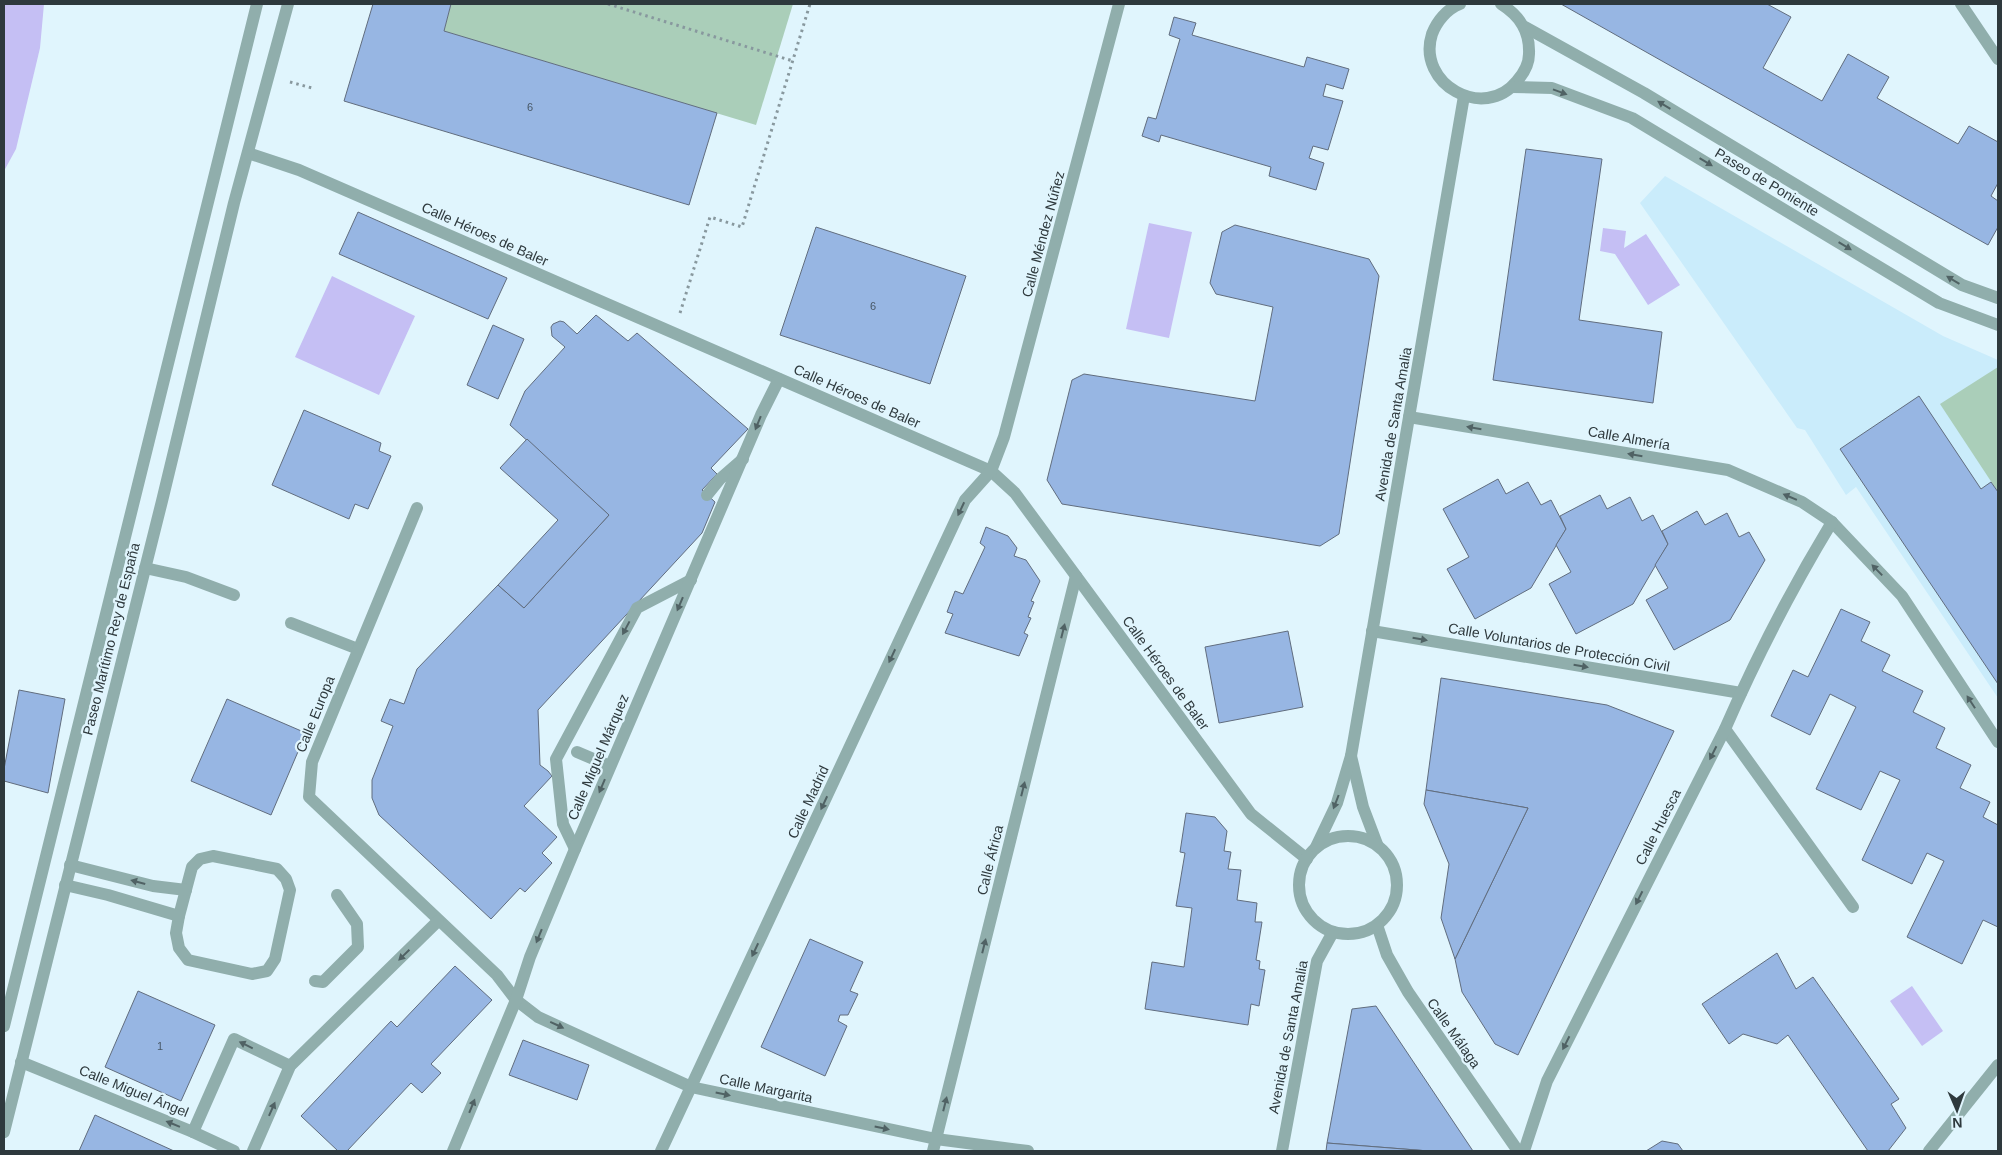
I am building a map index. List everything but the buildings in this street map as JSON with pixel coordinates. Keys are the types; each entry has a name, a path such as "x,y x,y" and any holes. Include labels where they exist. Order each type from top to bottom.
{"street":[{"path":"4,1026 257,4"},
{"name":"Paseo Marítimo Rey de España","path":"4,1132 232,213 288,4"},
{"name":"Calle Méndez Núñez","path":"991,471 1004,438 1119,4"},
{"path":"1460,4 1444,14 1435,26 1430,40 1433,68 1451,90 1464,96 1481,99 1498,96 1512,87 1523,74 1529,59 1530,42 1525,27 1515,13 1501,4"},
{"path":"1960,4 1998,59"},
{"name":"Paseo de Poniente","path":"1525,27 1644,92 1962,285 1998,298"},
{"name":"Paseo de Poniente","path":"1512,87 1552,88 1632,118 1939,303 1998,325"},
{"name":"Avenida de Santa Amalia","path":"1316,847 1336,803 1352,756 1464,96"},
{"name":"Calle Héroes de Baler","path":"248,153 299,170 991,471 1015,493 1251,814 1307,859"},
{"name":"Calle Miguel Márquez","path":"453,1151 516,1000 530,957 610,766 779,379"},
{"name":"Calle Almería","path":"1409,417 1728,470 1802,502 1832,522 1902,596 1998,742"},
{"path":"707,495 720,479 744,459"},
{"name":"Calle Madrid","path":"661,1151 965,500 991,471"},
{"name":"Calle Europa","path":"417,508 312,762 309,797 497,975 516,1000"},
{"name":"Calle Huesca","path":"1524,1151 1547,1081 1741,693 1813,553 1832,522"},
{"path":"144,568 186,577 234,595"},
{"name":"Calle África","path":"934,1145 1076,576"},
{"path":"575,849 563,824 556,759 637,608 691,580"},
{"path":"291,623 358,649"},
{"name":"Calle Voluntarios de Protección Civil","path":"1372,631 1741,693"},
{"path":"1725,728 1853,907"},
{"path":"577,752 610,766"},
{"name":"Avenida de Santa Amalia","path":"1352,756 1363,806 1377,844"},
{"path":"1346,836 1362,837 1377,844 1388,855 1395,869 1398,885 1395,900 1388,914 1376,925 1363,932 1348,934 1333,932 1320,925 1309,915 1302,902 1299,879 1300,872 1316,847 1330,839 1346,836"},
{"path":"213,856 277,869 286,879 290,890 275,959 267,971 252,974 188,960 179,948 176,933 186,890 192,868 200,859 213,856"},
{"path":"70,865 153,886 186,890"},
{"path":"65,885 108,895 179,916"},
{"path":"316,981 323,982 358,947 357,924 337,894"},
{"path":"253,1151 290,1066 438,921"},
{"name":"Calle Málaga","path":"1376,925 1386,955 1408,992 1518,1151"},
{"name":"Avenida de Santa Amalia","path":"1282,1151 1316,961 1333,932"},
{"name":"Calle Margarita","path":"516,1000 538,1017 690,1087 934,1145 1028,1151"},
{"path":"193,1132 234,1039 290,1066"},
{"name":"Calle Miguel Ángel","path":"21,1062 193,1132 234,1151"},
{"path":"1929,1151 1998,1065"}],"path":[{"path":"608,4 792,61"},
{"path":"672,332 684,301 710,217 742,227 810,4"}],"shaded area":[{"path":"4,4 44,4 40,48 16,149 4,171"},
{"path":"1665,176 1943,336 1998,360 1998,698 1856,487 1846,495 1805,430 1797,428 1640,203"},
{"path":"1149,223 1192,232 1169,338 1126,329"},
{"path":"1603,228 1626,231 1624,248 1646,234 1680,285 1648,305 1615,254 1600,251"},
{"path":"332,276 415,316 379,395 295,357"},
{"path":"1912,986 1943,1031 1922,1046 1890,1001"}],"green space":[{"path":"451,4 793,4 756,125 444,31"},
{"path":"1998,367 1998,492 1940,404"}]}
